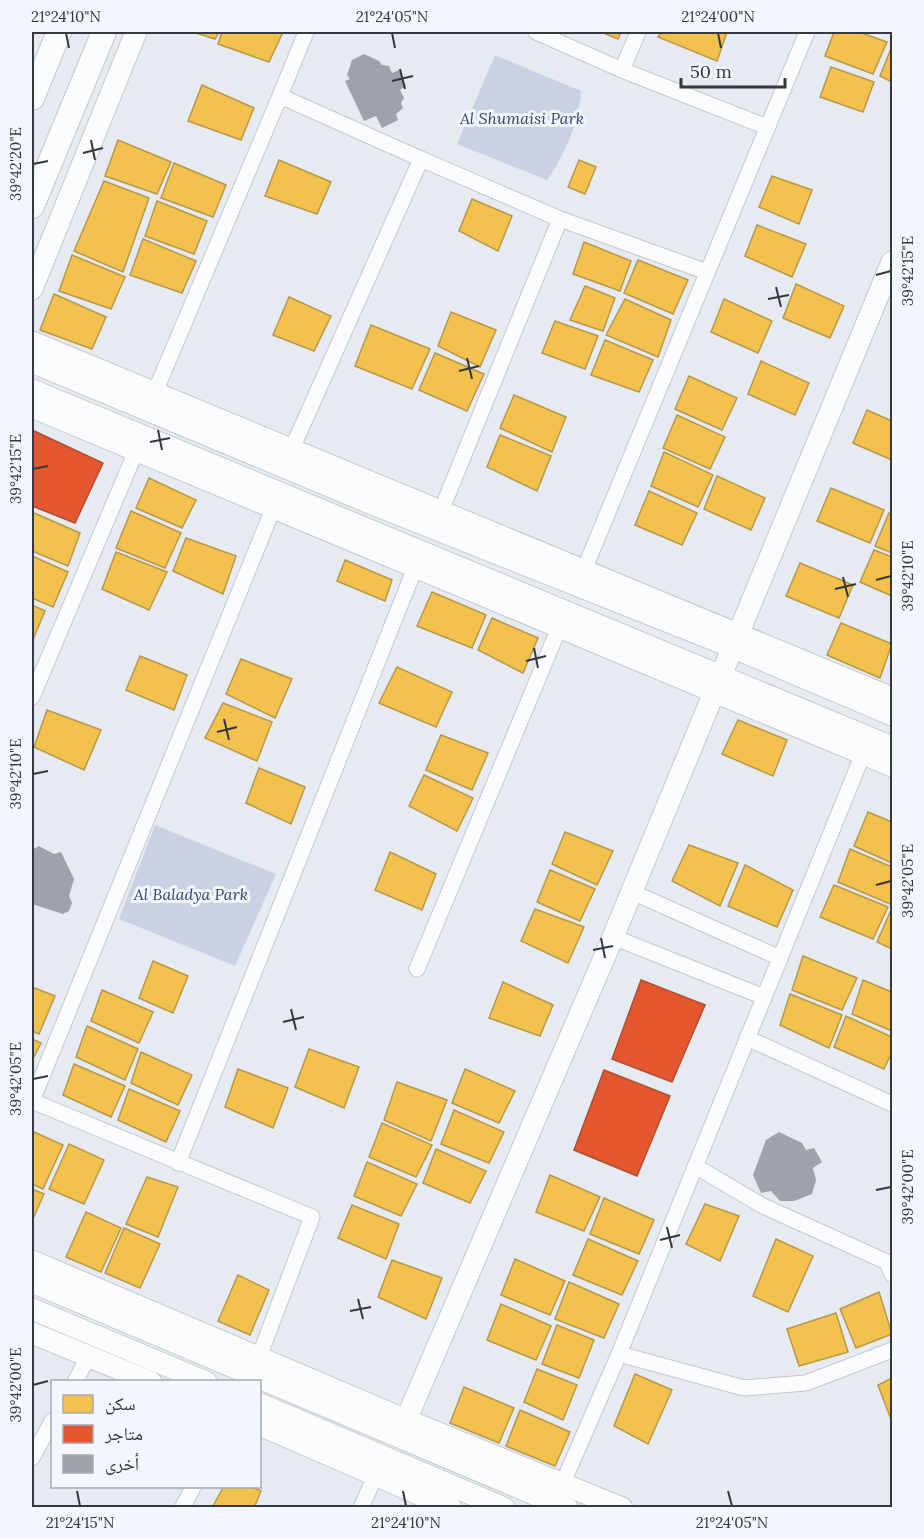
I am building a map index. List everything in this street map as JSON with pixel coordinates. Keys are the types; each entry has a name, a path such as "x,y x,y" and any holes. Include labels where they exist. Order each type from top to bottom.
{"main road":[{"path":"32,98 59,32"},
{"path":"32,206 104,32"},
{"path":"32,289 136,32"},
{"path":"406,1420 614,937 892,262"},
{"path":"32,342 291,451 584,570 735,640"},
{"path":"32,362 370,503 891,699"},
{"path":"32,390 717,683 892,766"},
{"path":"32,407 559,628 892,747"},
{"path":"32,1261 406,1420 622,1508"},
{"path":"32,1282 567,1508"},
{"path":"32,1309 201,1380"},
{"path":"32,1333 146,1380"},
{"path":"261,1404 504,1508"},
{"path":"261,1425 451,1508"}],"street":[{"path":"155,392 306,32"},
{"path":"536,32 622,70 767,127"},
{"path":"622,70 638,32"},
{"path":"584,570 807,32"},
{"path":"280,96 560,219 707,272"},
{"path":"291,451 421,159"},
{"path":"441,511 560,219"},
{"path":"32,697 136,451"},
{"path":"259,1357 312,1217 32,1101 273,509"},
{"path":"178,1163 415,568"},
{"path":"417,969 559,628"},
{"path":"562,1485 620,1354 863,754"},
{"path":"632,892 780,958"},
{"path":"614,937 764,997"},
{"path":"747,1038 891,1100"},
{"path":"695,1166 763,1206 887,1262 892,1274"},
{"path":"620,1354 744,1388 806,1383 892,1350"},
{"path":"76,1380 88,1357"},
{"path":"32,1458 51,1423"},
{"path":"361,1508 375,1476"},
{"path":"182,1508 193,1488"}],"green space":[{"name":"Al Shumaisi Park","path":"495,55 581,91 578,113 570,137 547,180 457,144"},
{"name":"Al Baladya Park","path":"155,825 276,874 235,966 119,919"}],"building: سكن":[{"path":"193,32 219,32 215,39"},
{"path":"222,32 283,32 269,62 218,44"},
{"path":"601,32 621,32 618,39"},
{"path":"661,32 727,32 717,61 658,37"},
{"path":"834,32 859,32 887,42 873,74 825,56"},
{"path":"892,46 892,82 880,76"},
{"path":"831,67 874,82 863,112 820,97"},
{"path":"202,85 254,108 241,140 188,121"},
{"path":"118,140 171,162 157,194 105,176"},
{"path":"279,160 331,182 317,214 265,196"},
{"path":"579,160 596,167 585,194 568,187"},
{"path":"174,163 226,185 213,217 161,198"},
{"path":"772,176 812,190 799,224 759,207"},
{"path":"104,181 149,198 123,272 74,251"},
{"path":"472,199 512,216 498,251 459,231"},
{"path":"157,201 207,221 194,254 145,236"},
{"path":"757,225 806,244 792,277 745,256"},
{"path":"143,239 196,261 182,293 130,275"},
{"path":"584,242 631,261 620,291 573,274"},
{"path":"72,255 125,277 111,309 59,291"},
{"path":"638,260 688,280 673,314 624,293"},
{"path":"796,284 844,306 830,338 783,318"},
{"path":"585,286 615,298 603,331 570,320"},
{"path":"54,294 106,317 92,349 40,330"},
{"path":"289,297 331,316 314,351 273,335"},
{"path":"625,299 671,320 658,357 606,335"},
{"path":"724,299 772,321 758,353 711,332"},
{"path":"451,312 496,330 480,367 438,346"},
{"path":"555,321 598,336 585,369 542,353"},
{"path":"371,325 430,349 412,389 355,366"},
{"path":"605,340 653,360 639,392 591,375"},
{"path":"435,353 484,374 467,411 419,390"},
{"path":"761,361 809,383 795,415 748,394"},
{"path":"689,376 737,398 722,430 675,409"},
{"path":"514,395 566,417 552,452 500,428"},
{"path":"867,410 892,421 892,460 853,443"},
{"path":"677,415 725,437 710,469 663,448"},
{"path":"500,435 551,456 537,491 487,467"},
{"path":"664,452 713,475 698,507 651,486"},
{"path":"717,476 765,498 751,530 704,509"},
{"path":"149,478 196,500 182,528 136,508"},
{"path":"831,488 884,510 870,543 817,521"},
{"path":"649,491 697,513 682,545 635,525"},
{"path":"131,511 181,533 165,568 116,548"},
{"path":"32,512 80,533 68,566 32,551"},
{"path":"889,513 892,515 892,553 875,546"},
{"path":"186,538 236,556 223,594 173,571"},
{"path":"874,550 892,557 892,596 860,582"},
{"path":"116,552 167,572 149,610 102,589"},
{"path":"32,556 68,572 53,607 32,598"},
{"path":"345,560 392,580 385,601 337,581"},
{"path":"800,563 853,585 839,618 786,596"},
{"path":"432,592 486,615 472,648 417,626"},
{"path":"32,605 45,611 32,642"},
{"path":"492,618 538,638 523,673 478,650"},
{"path":"841,623 892,644 880,678 827,655"},
{"path":"140,656 187,675 174,710 126,690"},
{"path":"241,659 292,679 275,718 226,694"},
{"path":"397,667 452,692 436,727 379,703"},
{"path":"223,703 272,722 257,761 205,738"},
{"path":"47,710 101,730 84,770 34,747"},
{"path":"738,720 787,740 773,776 722,754"},
{"path":"441,735 488,753 472,790 426,770"},
{"path":"259,768 305,787 291,824 246,803"},
{"path":"424,775 473,798 457,831 409,806"},
{"path":"868,812 892,822 892,863 854,846"},
{"path":"565,832 613,851 597,885 552,864"},
{"path":"689,845 738,863 720,906 672,881"},
{"path":"850,849 892,867 890,904 838,882"},
{"path":"390,852 436,874 422,910 375,890"},
{"path":"745,865 793,890 777,927 728,906"},
{"path":"550,870 595,889 580,921 537,902"},
{"path":"834,885 888,907 873,939 820,917"},
{"path":"535,909 584,927 568,963 521,941"},
{"path":"892,911 892,949 877,942"},
{"path":"803,956 857,978 842,1010 792,990"},
{"path":"153,961 188,976 173,1013 139,998"},
{"path":"863,980 892,992 892,1031 852,1014"},
{"path":"503,982 553,1005 540,1036 489,1018"},
{"path":"32,987 55,996 39,1034 32,1031"},
{"path":"102,990 153,1012 139,1043 91,1021"},
{"path":"790,994 842,1015 829,1048 780,1025"},
{"path":"846,1016 892,1037 892,1052 884,1069 834,1047"},
{"path":"87,1026 138,1049 125,1080 76,1057"},
{"path":"32,1039 41,1043 32,1061"},
{"path":"309,1049 359,1067 344,1108 295,1087"},
{"path":"141,1052 192,1075 178,1105 131,1083"},
{"path":"74,1064 125,1086 111,1117 63,1095"},
{"path":"238,1069 288,1088 273,1128 225,1107"},
{"path":"465,1069 515,1091 499,1123 452,1103"},
{"path":"397,1082 447,1100 431,1141 384,1120"},
{"path":"129,1089 180,1111 166,1142 118,1120"},
{"path":"454,1110 504,1132 489,1163 441,1144"},
{"path":"382,1123 432,1145 416,1177 369,1157"},
{"path":"32,1131 63,1145 43,1189 32,1184"},
{"path":"69,1144 104,1160 84,1204 49,1189"},
{"path":"436,1149 486,1171 470,1203 423,1183"},
{"path":"367,1162 417,1184 401,1216 354,1196"},
{"path":"550,1175 600,1197 584,1231 536,1212"},
{"path":"147,1177 178,1187 158,1237 126,1224"},
{"path":"32,1189 44,1194 32,1221"},
{"path":"604,1198 654,1220 639,1254 590,1234"},
{"path":"705,1204 739,1216 720,1261 686,1244"},
{"path":"352,1205 399,1224 386,1259 338,1238"},
{"path":"86,1212 121,1228 101,1272 66,1257"},
{"path":"124,1228 160,1244 140,1288 105,1273"},
{"path":"588,1239 638,1261 622,1295 573,1275"},
{"path":"776,1239 813,1256 788,1312 753,1296"},
{"path":"515,1259 565,1281 550,1315 501,1295"},
{"path":"392,1260 442,1278 426,1319 378,1297"},
{"path":"238,1275 269,1290 250,1335 218,1321"},
{"path":"569,1282 619,1304 604,1338 555,1319"},
{"path":"879,1292 892,1334 856,1348 840,1309"},
{"path":"501,1304 551,1326 536,1360 487,1340"},
{"path":"836,1313 848,1352 799,1366 787,1329"},
{"path":"557,1325 594,1340 579,1378 542,1364"},
{"path":"537,1369 577,1385 563,1420 524,1402"},
{"path":"635,1374 672,1390 648,1444 614,1426"},
{"path":"892,1378 892,1422 878,1385"},
{"path":"464,1387 514,1408 499,1443 450,1423"},
{"path":"520,1410 570,1432 555,1466 506,1446"},
{"path":"223,1488 254,1488 261,1491 254,1508 212,1508"}],"building: متاجر":[{"path":"32,430 103,463 75,523 32,506"},
{"path":"641,980 705,1005 672,1082 612,1059"},
{"path":"604,1070 670,1096 637,1176 574,1150"}],"building: أخرى":[{"path":"364,54 379,61 382,65 389,66 392,73 399,70 406,86 400,90 404,98 401,103 403,108 396,114 398,120 382,128 376,116 364,121 345,81 350,79 347,75 352,60"},
{"path":"39,846 54,854 61,852 74,879 69,896 72,903 69,911 63,914 32,904 32,850"},
{"path":"779,1132 802,1143 806,1150 814,1148 822,1162 813,1168 816,1180 812,1194 794,1201 780,1201 771,1191 761,1193 753,1175 766,1140"}]}
